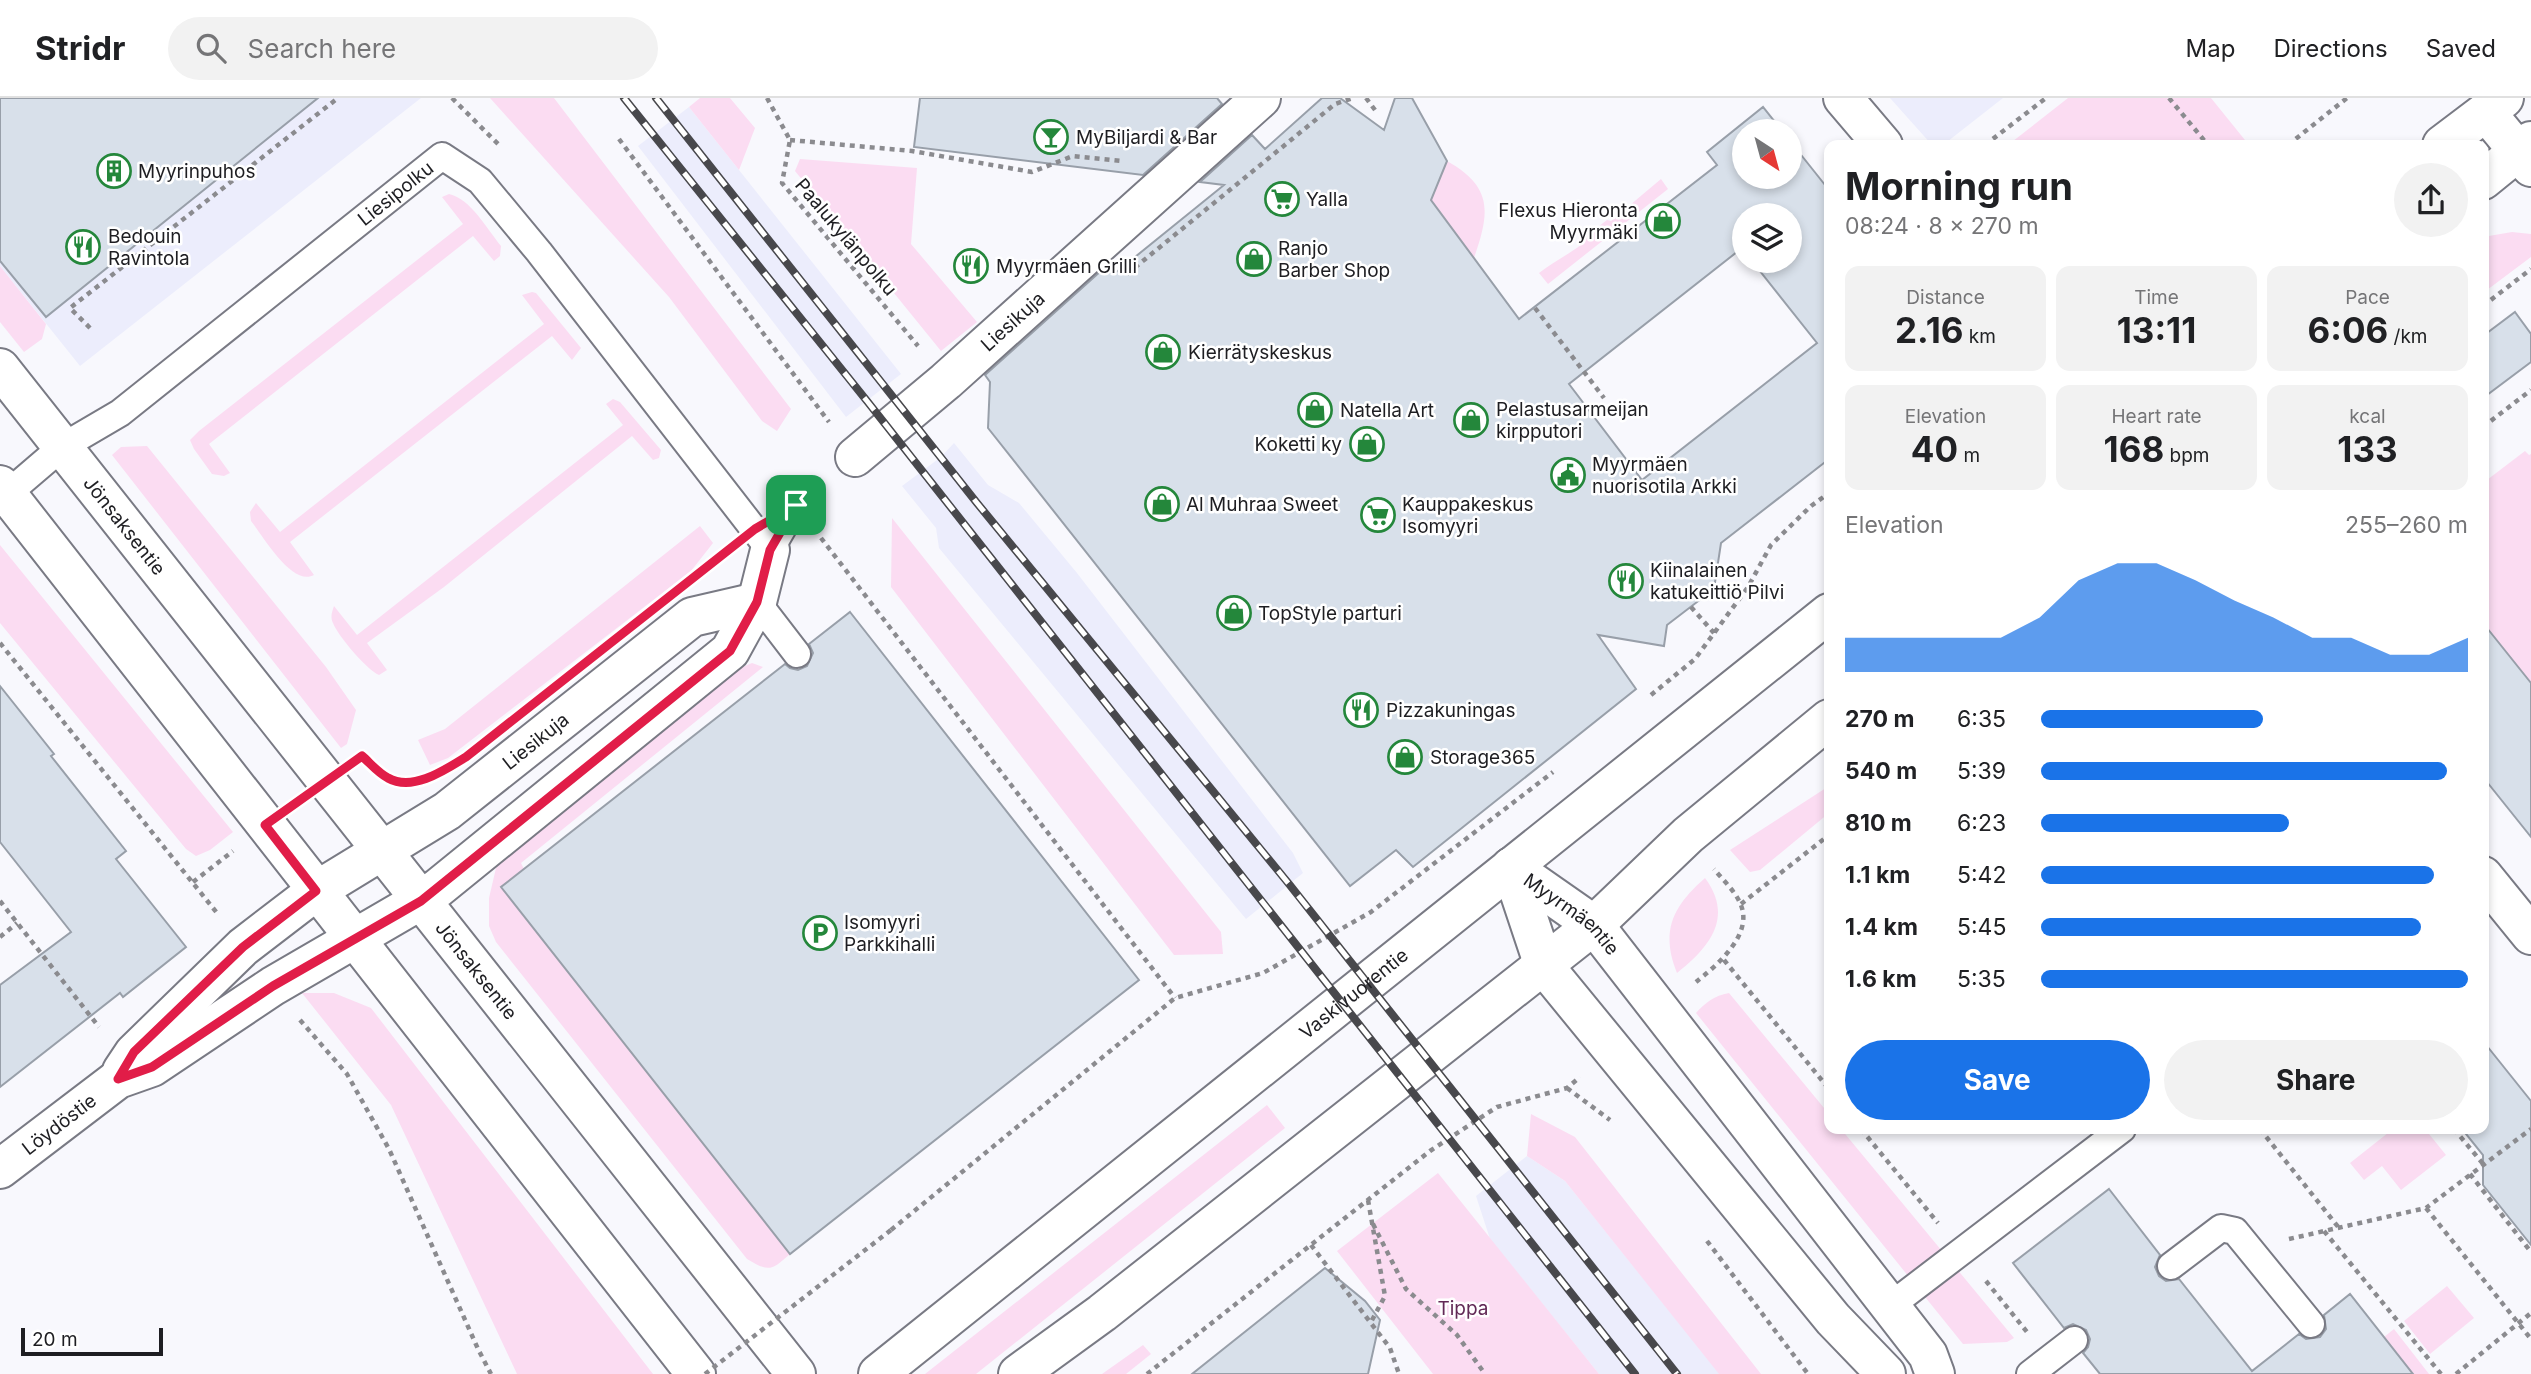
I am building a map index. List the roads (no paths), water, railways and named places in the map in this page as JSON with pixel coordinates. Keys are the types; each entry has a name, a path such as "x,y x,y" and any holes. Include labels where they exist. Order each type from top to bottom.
{"main road":[{"name":"Liesikuja","path":"855,457 946,381 1261,98"},
{"path":"1843,98 1879,140"},
{"path":"2449,140 2495,105 2527,153 2489,176"},
{"name":"Jönsaksentie","path":"0,368 796,1374"},
{"path":"4,490 696,1374"},
{"path":"354,940 421,901 730,651 757,602 762,539"},
{"name":"Liesikuja","path":"316,891 447,811 692,617 757,602"},
{"name":"Vaskivuorentie","path":"878,1374 1824,617"},
{"path":"1018,1374 1102,1313 1544,966 1594,925 1688,835 1824,723"},
{"name":"Myyrmäentie","path":"1511,867 1594,925 1928,1355 1935,1374"},
{"name":"Myyrmäentie","path":"1511,867 1544,966 1833,1319 1886,1374"},
{"path":"2489,883 2531,935"},
{"name":"Löydöstie","path":"118,1079 134,1052 243,947 316,891"},
{"name":"Löydöstie","path":"0,1170 118,1079 152,1067 273,986 354,940"}],"lane":[{"name":"Liesipolku","path":"4,490 62,447 120,413 442,156 480,181 539,252 762,539"},
{"path":"762,539 796,505"},
{"path":"757,602 797,654"},
{"path":"1890,1306 2115,1134"},
{"path":"2171,1266 2221,1228 2235,1231 2311,1324"},
{"path":"2029,1374 2074,1340"}],"railway":[{"path":"624,98 867,401 1635,1374"},
{"path":"656,98 977,503 1289,884 1677,1374"}],"place":[{"name":"MyBiljardi & Bar","path":"1051,137"},
{"name":"Myyrinpuhos","path":"114,171"},
{"name":"Yalla","path":"1282,199"},
{"name":"Flexus Hieronta Myyrmäki","path":"1663,221"},
{"name":"Bedouin Ravintola","path":"83,247"},
{"name":"Ranjo Barber Shop","path":"1254,259"},
{"name":"Myyrmäen Grilli","path":"971,266"},
{"name":"Kierrätyskeskus","path":"1163,352"},
{"name":"Natella Art","path":"1315,410"},
{"name":"Pelastusarmeijan kirpputori","path":"1471,420"},
{"name":"Koketti ky","path":"1367,444"},
{"name":"Myyrmäen nuorisotila Arkki","path":"1568,475"},
{"name":"Al Muhraa Sweet","path":"1162,504"},
{"name":"Kauppakeskus Isomyyri","path":"1378,515"},
{"name":"Kiinalainen katukeittiö Pilvi","path":"1626,581"},
{"name":"TopStyle parturi","path":"1234,613"},
{"name":"Pizzakuningas","path":"1361,710"},
{"name":"Storage365","path":"1405,757"},
{"name":"Isomyyri Parkkihalli","path":"820,933"}],"park label":[{"name":"Tippa","path":"1463,1308"}]}
